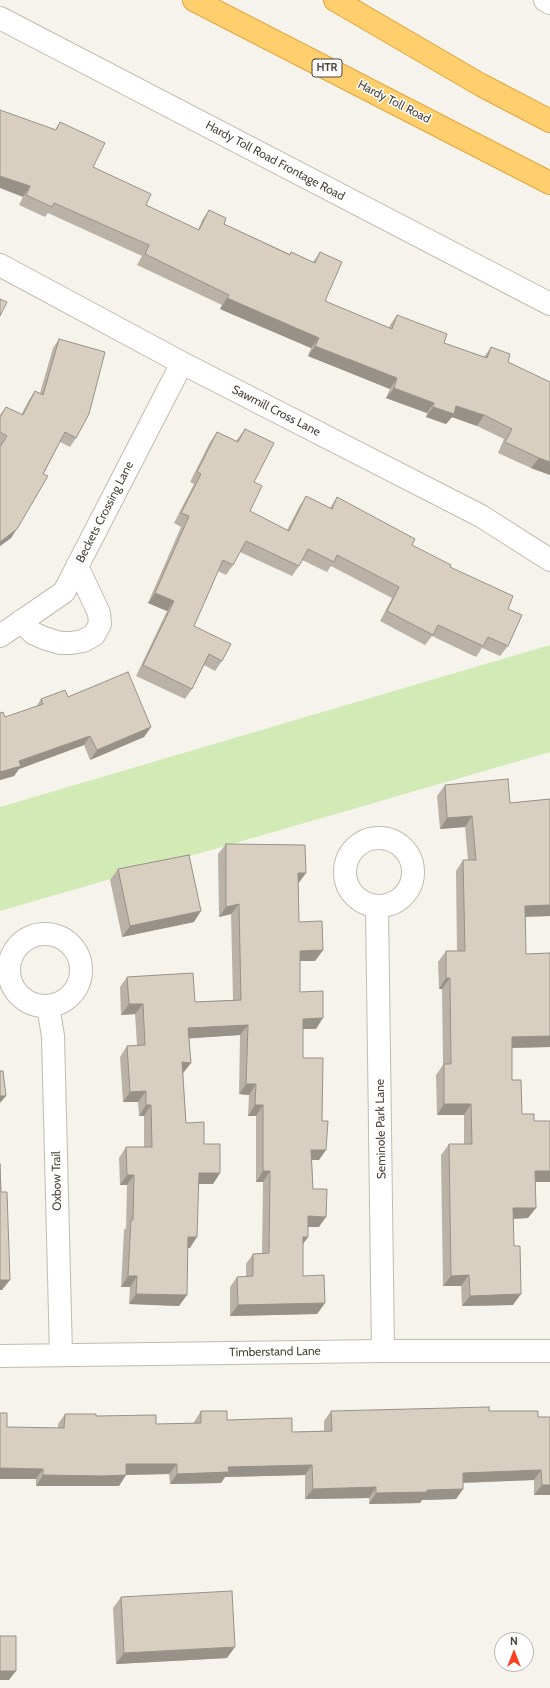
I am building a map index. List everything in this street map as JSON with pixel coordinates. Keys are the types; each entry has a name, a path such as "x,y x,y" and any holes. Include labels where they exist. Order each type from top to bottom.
{"highway":[{"name":"Hardy Toll Road","path":"194,0 460,135 550,183"},
{"path":"336,0 481,85 550,121"}],"street":[{"path":"545,0 550,3"},
{"name":"Hardy Toll Road Frontage Road","path":"0,18 550,304"},
{"name":"Sawmill Cross Lane","path":"0,265 182,363 481,516 550,560"},
{"name":"Beckets Crossing Lane","path":"0,636 64,592 182,363"},
{"path":"21,621 34,633 60,643 82,641 94,635 100,624 100,613 77,566"},
{"name":"Seminole Park Lane","path":"377,907 383,1351"},
{"name":"Oxbow Trail","path":"48,1006 53,1036 61,1355"},
{"name":"Timberstand Lane","path":"0,1356 550,1350"}],"green space":[{"path":"550,645 550,752 0,911 0,807"}],"building":[{"path":"0,110 56,130 60,122 105,143 93,167 151,194 146,205 199,230 209,210 226,218 224,224 290,255 291,252 315,263 320,252 342,262 325,301 392,329 397,315 447,334 444,343 487,358 491,347 510,354 508,362 550,382 550,462 505,442 512,429 484,415 456,406 454,414 433,407 434,403 394,388 397,378 315,346 319,338 227,298 229,295 145,254 149,245 54,203 52,207 26,195 30,186 0,176"},
{"path":"0,299 7,302 0,316"},
{"path":"59,339 105,352 89,414 76,438 65,432 43,474 48,476 17,529 0,542 0,447 7,436 0,432 0,417 6,407 23,415 35,391 43,395"},
{"path":"245,429 274,443 254,482 262,486 250,511 289,531 306,496 332,509 337,497 415,539 412,545 451,565 450,567 513,596 508,609 522,615 508,646 488,637 483,646 438,625 433,635 387,611 399,587 337,555 334,562 308,549 299,566 246,541 233,565 223,560 194,626 231,644 222,661 209,654 192,689 143,665 174,601 155,593 189,516 181,513 201,474 197,472 217,432 238,442"},
{"path":"128,672 151,727 97,750 90,736 19,761 21,766 0,772 0,713 3,712 5,717 43,704 41,699 65,690 68,697"},
{"path":"508,779 510,803 550,799 550,905 525,906 526,954 550,953 550,1036 512,1037 512,1080 521,1080 522,1114 534,1114 534,1121 550,1121 550,1171 535,1171 536,1208 513,1208 514,1246 520,1246 521,1294 470,1296 469,1275 451,1276 449,1144 472,1144 471,1104 444,1104 444,1064 451,1064 450,978 446,978 446,951 465,951 463,860 476,860 472,816 447,818 445,785"},
{"path":"226,844 305,845 306,873 298,873 299,922 322,921 323,950 300,951 300,992 323,991 323,1018 303,1019 303,1058 323,1058 322,1121 328,1121 326,1150 311,1150 313,1189 327,1189 326,1217 308,1216 308,1237 303,1237 303,1276 324,1275 325,1303 238,1305 237,1277 253,1276 253,1254 269,1253 270,1171 263,1171 263,1105 255,1105 256,1084 246,1084 248,1025 188,1028 191,1063 182,1062 186,1123 204,1122 204,1144 220,1144 220,1173 199,1173 197,1237 188,1237 187,1295 136,1294 137,1276 128,1276 131,1220 133,1220 134,1175 127,1175 126,1147 152,1147 151,1105 146,1105 146,1091 130,1092 127,1046 145,1045 143,1004 129,1004 127,977 193,973 195,1002 241,1000 239,904 226,907"},
{"path":"189,855 201,911 130,926 118,869"},
{"path":"0,1071 3,1071 6,1096 0,1096"},
{"path":"0,1164 1,1192 7,1192 10,1280 0,1280"},
{"path":"489,1407 489,1411 538,1411 538,1417 550,1417 550,1485 542,1485 541,1470 463,1473 463,1489 427,1490 427,1492 376,1493 376,1487 313,1489 312,1465 228,1467 229,1472 177,1474 177,1464 126,1464 126,1475 102,1476 43,1475 43,1469 0,1468 0,1413 7,1413 7,1427 64,1428 65,1414 96,1414 96,1416 156,1415 156,1424 201,1423 201,1411 227,1411 227,1420 292,1418 292,1432 332,1431 331,1411"},
{"path":"232,1591 235,1647 124,1653 121,1597"},
{"path":"0,1636 16,1636 16,1671 0,1671"}]}
